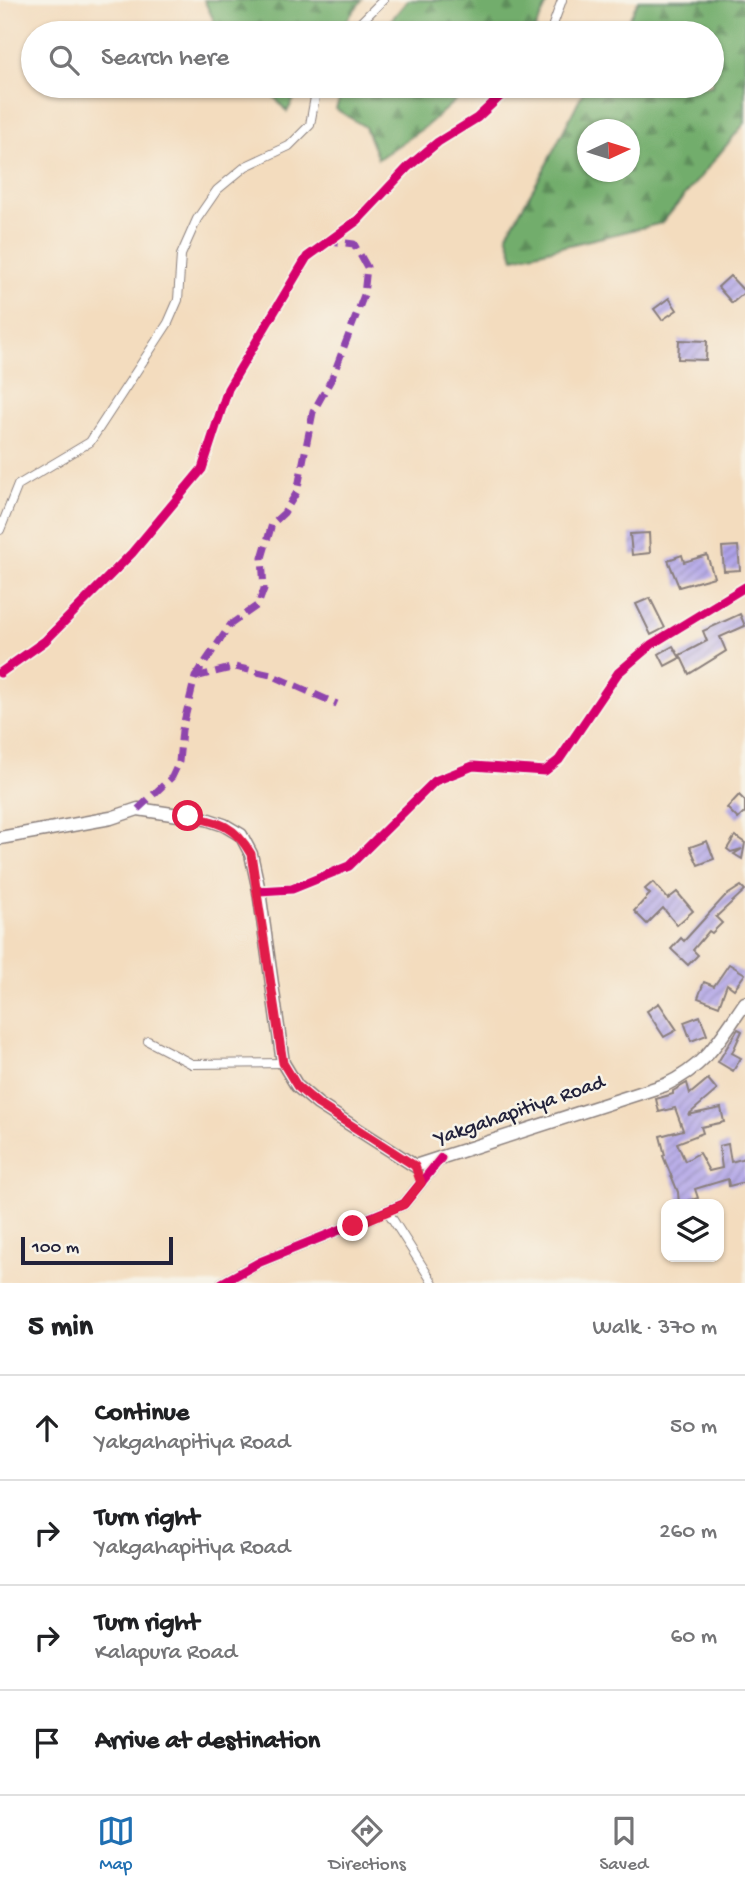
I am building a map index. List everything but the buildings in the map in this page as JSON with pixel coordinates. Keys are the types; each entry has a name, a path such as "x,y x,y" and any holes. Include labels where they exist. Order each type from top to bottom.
{"main road":[{"name":"Yakgahapitiya Road","path":"0,838 111,818 138,809 206,819 224,825 240,835 251,854 259,891 283,1063 297,1086 318,1104 415,1166 665,1086 689,1074 706,1059 745,1003"}],"street":[{"path":"362,21 383,0"},
{"path":"554,21 562,0"},
{"path":"0,530 18,485 90,442 168,323 178,300 181,255 197,219 217,190 246,166 289,146 310,125 315,98"},
{"path":"0,673 55,632 132,553 202,469 228,389 307,257 358,220 408,167 438,142 477,118 498,98"},
{"path":"259,891 292,889 349,866 435,781 473,766 545,771 559,760 618,673 652,644 745,587"},
{"path":"148,1041 192,1064 283,1063"},
{"path":"222,1283 260,1262 404,1204 440,1158"},
{"path":"415,1166 421,1183"},
{"path":"388,1212 433,1283"}],"green space":[{"path":"204,0 362,0 346,21 214,21"},
{"path":"408,0 549,0 539,21 390,21"},
{"path":"639,0 745,0 745,123 662,223 514,258 507,234 580,98 724,98 724,21 628,21"},
{"path":"275,98 295,98 287,112"},
{"path":"340,98 458,98 425,127 378,159 365,127 336,109"}],"marked path":[{"path":"138,809 172,777 179,762 182,730 195,677 231,624 258,605 264,589 262,558 272,524 284,513 297,492 313,412 332,378 364,295 367,267 354,244 330,241"},
{"path":"195,677 235,667 271,675 337,704"}],"cycle path":[{"path":"0,673 45,641 132,553 202,469 228,389 307,257 358,220 408,167 438,142 477,118 498,98"},
{"path":"259,891 292,889 349,866 435,781 473,766 545,771 559,760 618,673 652,644 745,587"},
{"path":"222,1283 260,1262 404,1204 441,1158"}],"route":[{"path":"188,816 224,825 240,835 251,854 259,891 268,974 283,1063 297,1086 318,1104 415,1166 419,1174 421,1183 404,1204 353,1226"}]}
